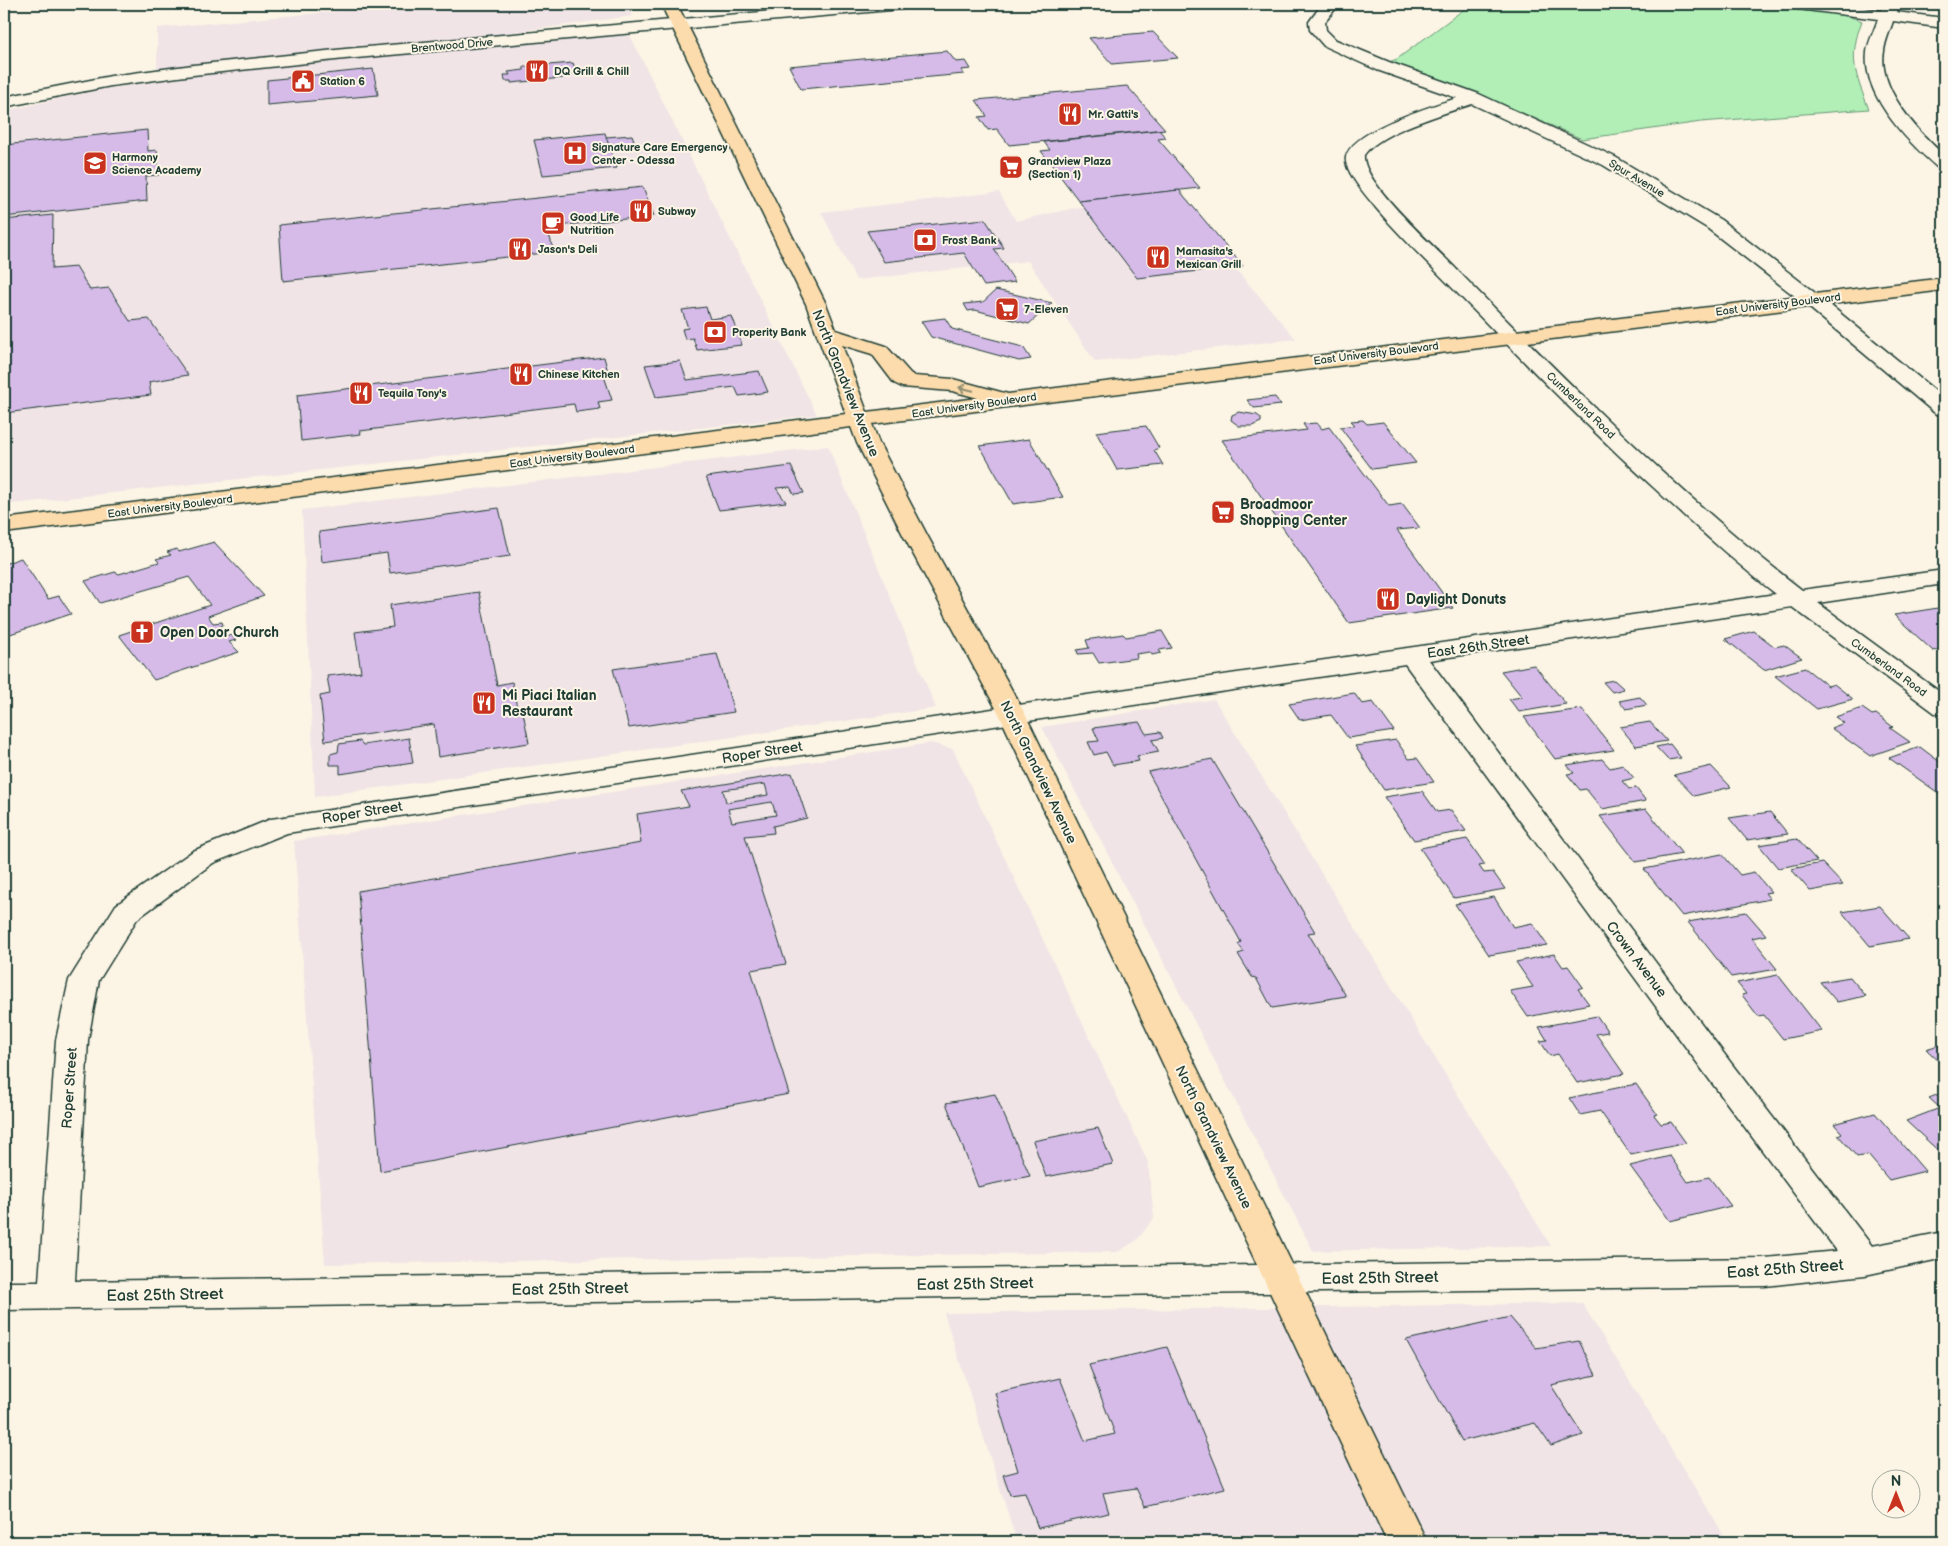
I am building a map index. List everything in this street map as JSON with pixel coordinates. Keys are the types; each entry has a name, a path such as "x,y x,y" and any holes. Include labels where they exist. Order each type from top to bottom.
{"main road":[{"name":"North Grandview Avenue","path":"668,4 810,293 859,420 915,535 1012,714 1407,1542"},
{"name":"East University Boulevard","path":"4,526 1944,284"},
{"path":"827,334 879,350 902,378 910,382 953,385 1013,400"}],"street":[{"name":"Brentwood Drive","path":"4,102 111,82 192,70 902,4"},
{"name":"Spur Avenue","path":"1331,4 1322,13 1317,22 1318,30 1330,42 1383,66 1473,98 1609,161 1714,224 1812,300 1944,409"},
{"path":"1798,4 1889,10 1944,23"},
{"path":"1889,10 1875,52 1875,59 1886,99 1919,143 1944,164"},
{"name":"Cumberland Road","path":"1473,98 1376,136 1360,147 1354,158 1362,177 1511,337 1646,469 1730,544 1797,598 1944,707"},
{"name":"East 26th Street","path":"1012,714 1944,577"},
{"name":"Crown Avenue","path":"1412,655 1720,1071 1865,1262"},
{"name":"Roper Street","path":"56,1295 72,1040 84,980 126,912 203,858 281,825 1012,714"},
{"name":"East 25th Street","path":"4,1296 1765,1272 1865,1262 1944,1245"}],"shaded area":[{"path":"391,4 627,4 633,16 346,55 157,75 157,28 329,12"},
{"path":"630,35 817,415 4,505 4,111 98,90 260,67"},
{"path":"1166,188 1296,339 1095,362 1028,261 856,280 821,212 999,192 1016,221"},
{"path":"828,446 936,708 315,797 302,510"},
{"path":"1214,699 1551,1246 1313,1251 1042,727"},
{"path":"931,743 953,749 1148,1162 1154,1218 1137,1240 1118,1252 325,1264 294,841"},
{"path":"1582,1303 1728,1542 1017,1542 944,1313"}],"green space":[{"path":"1471,4 1763,4 1845,15 1862,21 1854,56 1857,76 1869,109 1701,122 1582,139 1472,91 1389,62 1397,59"}],"building":[{"path":"1153,32 1178,58 1112,64 1089,38"},
{"path":"947,51 956,62 966,61 971,69 961,70 964,74 801,89 789,66"},
{"path":"573,63 577,74 562,75 563,78 511,83 511,81 505,81 504,75 510,75 508,72 524,70 524,67"},
{"path":"373,69 378,95 267,105 267,80"},
{"path":"1127,86 1165,129 1009,145 997,129 988,130 979,117 987,116 976,100"},
{"path":"147,130 148,151 157,150 159,175 146,176 147,201 4,217 4,145"},
{"path":"1159,130 1166,138 1158,139 1200,188 1079,201 1041,151 1050,150 1044,142"},
{"path":"605,133 617,168 543,175 534,140"},
{"path":"632,135 635,143 609,145 606,137"},
{"path":"643,187 654,216 547,227 554,252 283,281 279,225"},
{"path":"1179,190 1243,266 1137,278 1079,201"},
{"path":"53,215 52,269 76,267 90,290 109,288 130,321 149,319 188,375 149,382 151,395 4,413 4,220"},
{"path":"985,219 1004,248 994,249 1015,282 984,286 964,253 884,262 867,231"},
{"path":"996,290 1052,303 1029,324 975,310 968,311 964,304 983,302"},
{"path":"706,307 710,319 731,316 742,345 697,350 693,338 685,339 682,329 688,328 682,310"},
{"path":"945,318 952,329 1023,347 1031,359 1019,361 931,337 921,321"},
{"path":"604,357 608,372 603,373 612,400 598,402 600,409 576,412 574,404 360,431 361,434 301,441 297,395"},
{"path":"680,361 687,380 759,371 768,392 739,396 735,387 656,397 645,365"},
{"path":"1275,397 1281,405 1254,408 1247,400"},
{"path":"1239,412 1257,415 1261,418 1261,422 1252,426 1239,426 1231,420 1232,415"},
{"path":"1363,420 1367,424 1383,422 1416,463 1372,469 1340,427 1355,425 1351,421"},
{"path":"1317,423 1322,429 1329,427 1389,506 1402,504 1420,528 1397,530 1453,608 1349,623 1222,440 1307,430 1303,424"},
{"path":"1146,426 1159,448 1154,450 1163,465 1117,470 1096,432"},
{"path":"1029,439 1063,497 1013,504 980,446"},
{"path":"791,466 804,493 794,494 790,487 776,488 786,502 719,510 706,477"},
{"path":"499,508 510,556 390,573 387,553 322,562 319,532"},
{"path":"214,542 264,596 208,616 213,623 222,622 223,625 219,627 226,637 231,635 236,640 229,642 239,652 154,680 119,635 210,605 189,577 100,603 85,581 115,572 119,574 159,562 156,559 171,555 167,552 177,549 179,552"},
{"path":"21,558 48,599 59,596 71,614 4,636 4,564"},
{"path":"479,592 497,685 512,682 518,713 523,712 529,743 438,757 434,724 325,741 320,696 330,694 327,676 361,672 355,632 393,627 390,605"},
{"path":"1944,607 1944,649 1933,651 1894,615"},
{"path":"1162,631 1172,648 1159,650 1161,653 1152,655 1150,652 1136,654 1137,658 1099,663 1093,653 1078,654 1077,650 1089,648 1086,640 1123,634 1126,637"},
{"path":"1754,631 1775,647 1784,645 1802,658 1764,670 1725,639"},
{"path":"717,654 734,712 629,728 613,669"},
{"path":"1534,665 1566,704 1519,712 1509,699 1522,697 1501,671"},
{"path":"1805,668 1828,686 1834,684 1853,699 1817,709 1775,676"},
{"path":"1614,680 1624,689 1612,692 1603,682"},
{"path":"1354,693 1362,704 1373,702 1394,731 1348,738 1331,715 1300,720 1289,704"},
{"path":"1640,697 1647,705 1626,709 1619,701"},
{"path":"1862,708 1872,715 1876,714 1893,727 1890,728 1910,742 1870,756 1831,728 1844,723 1835,717"},
{"path":"1582,709 1614,750 1555,759 1524,717"},
{"path":"1139,722 1146,734 1160,732 1163,738 1152,740 1159,752 1137,756 1139,761 1113,765 1106,752 1094,755 1088,742 1099,741 1093,728"},
{"path":"1650,722 1667,741 1636,746 1620,727"},
{"path":"409,738 413,763 340,774 340,765 330,765 330,754 338,752 339,744 360,741 363,745"},
{"path":"1396,740 1409,759 1417,758 1434,782 1384,790 1355,746"},
{"path":"1670,744 1681,758 1668,760 1656,747"},
{"path":"1920,747 1944,765 1944,797 1889,758"},
{"path":"1212,759 1315,932 1308,933 1346,996 1272,1008 1256,978 1252,977 1238,954 1244,952 1238,944 1241,942 1148,772"},
{"path":"1602,759 1610,768 1623,765 1634,778 1622,781 1629,789 1636,788 1646,801 1602,809 1586,789 1580,790 1567,774 1574,773 1567,765"},
{"path":"1711,766 1731,787 1694,796 1674,775"},
{"path":"792,773 807,818 773,826 774,833 745,836 786,964 751,970 789,1094 380,1171 358,891 641,843 637,814 689,806 681,791","holes":["765,784 768,795 726,802 723,790","772,802 776,815 732,822 728,809"]},
{"path":"1422,791 1437,812 1451,810 1466,831 1414,840 1384,797"},
{"path":"1646,809 1682,854 1636,862 1600,816"},
{"path":"1770,812 1788,834 1747,840 1729,818"},
{"path":"1467,839 1485,865 1479,866 1484,873 1493,872 1505,889 1454,898 1420,848"},
{"path":"1797,839 1817,861 1778,868 1759,845"},
{"path":"1722,854 1740,875 1754,872 1771,892 1765,893 1770,899 1682,916 1644,869"},
{"path":"1822,863 1843,885 1810,891 1791,869"},
{"path":"1494,897 1513,927 1532,923 1547,945 1489,955 1455,904"},
{"path":"1880,906 1909,939 1870,946 1842,912"},
{"path":"1746,912 1766,935 1752,938 1777,969 1731,977 1688,922"},
{"path":"1554,954 1563,967 1568,966 1583,987 1578,989 1589,1004 1528,1017 1510,991 1533,987 1516,962"},
{"path":"1778,975 1822,1031 1783,1039 1764,1015 1758,1016 1742,995 1746,994 1737,983"},
{"path":"1850,977 1866,996 1837,1002 1820,982"},
{"path":"1597,1016 1608,1032 1596,1034 1624,1074 1577,1083 1558,1054 1550,1056 1540,1041 1547,1040 1539,1027"},
{"path":"1939,1045 1944,1050 1944,1066 1926,1049"},
{"path":"1636,1084 1657,1114 1654,1115 1661,1124 1671,1122 1686,1143 1631,1155 1600,1111 1580,1115 1569,1098"},
{"path":"1944,1092 1944,1156 1906,1121 1940,1108 1929,1098"},
{"path":"995,1094 1030,1176 978,1187 946,1103"},
{"path":"1875,1113 1925,1171 1889,1180 1868,1155 1857,1157 1838,1135 1842,1133 1834,1124"},
{"path":"1098,1128 1113,1164 1046,1177 1033,1141"},
{"path":"1670,1156 1688,1182 1709,1177 1731,1206 1670,1221 1630,1166"},
{"path":"1510,1317 1536,1348 1579,1341 1596,1375 1551,1385 1583,1435 1551,1446 1535,1423 1462,1441 1406,1340"},
{"path":"1167,1347 1225,1488 1145,1507 1136,1488 1103,1493 1109,1513 1038,1528 1025,1493 1010,1495 1003,1475 1018,1471 995,1393 1060,1378 1085,1441 1115,1434 1089,1365"}],"place":[{"name":"DQ Grill & Chill","path":"537,71"},
{"name":"Station 6","path":"303,81"},
{"name":"Mr. Gatti's","path":"1070,114"},
{"name":"Signature Care Emergency Center - Odessa","path":"575,153"},
{"name":"Harmony Science Academy","path":"95,163"},
{"name":"Grandview Plaza (Section 1)","path":"1011,167"},
{"name":"Subway","path":"641,211"},
{"name":"Good Life Nutrition","path":"553,223"},
{"name":"Frost Bank","path":"925,240"},
{"name":"Jason's Deli","path":"520,249"},
{"name":"Mamasita's Mexican Grill","path":"1158,257"},
{"name":"7-Eleven","path":"1007,309"},
{"name":"Properity Bank","path":"715,332"},
{"name":"Chinese Kitchen","path":"521,374"},
{"name":"Tequila Tony's","path":"361,393"},
{"name":"Broadmoor Shopping Center","path":"1223,512"},
{"name":"Daylight Donuts","path":"1388,599"},
{"name":"Open Door Church","path":"142,632"},
{"name":"Mi Piaci Italian Restaurant","path":"484,703"}]}
